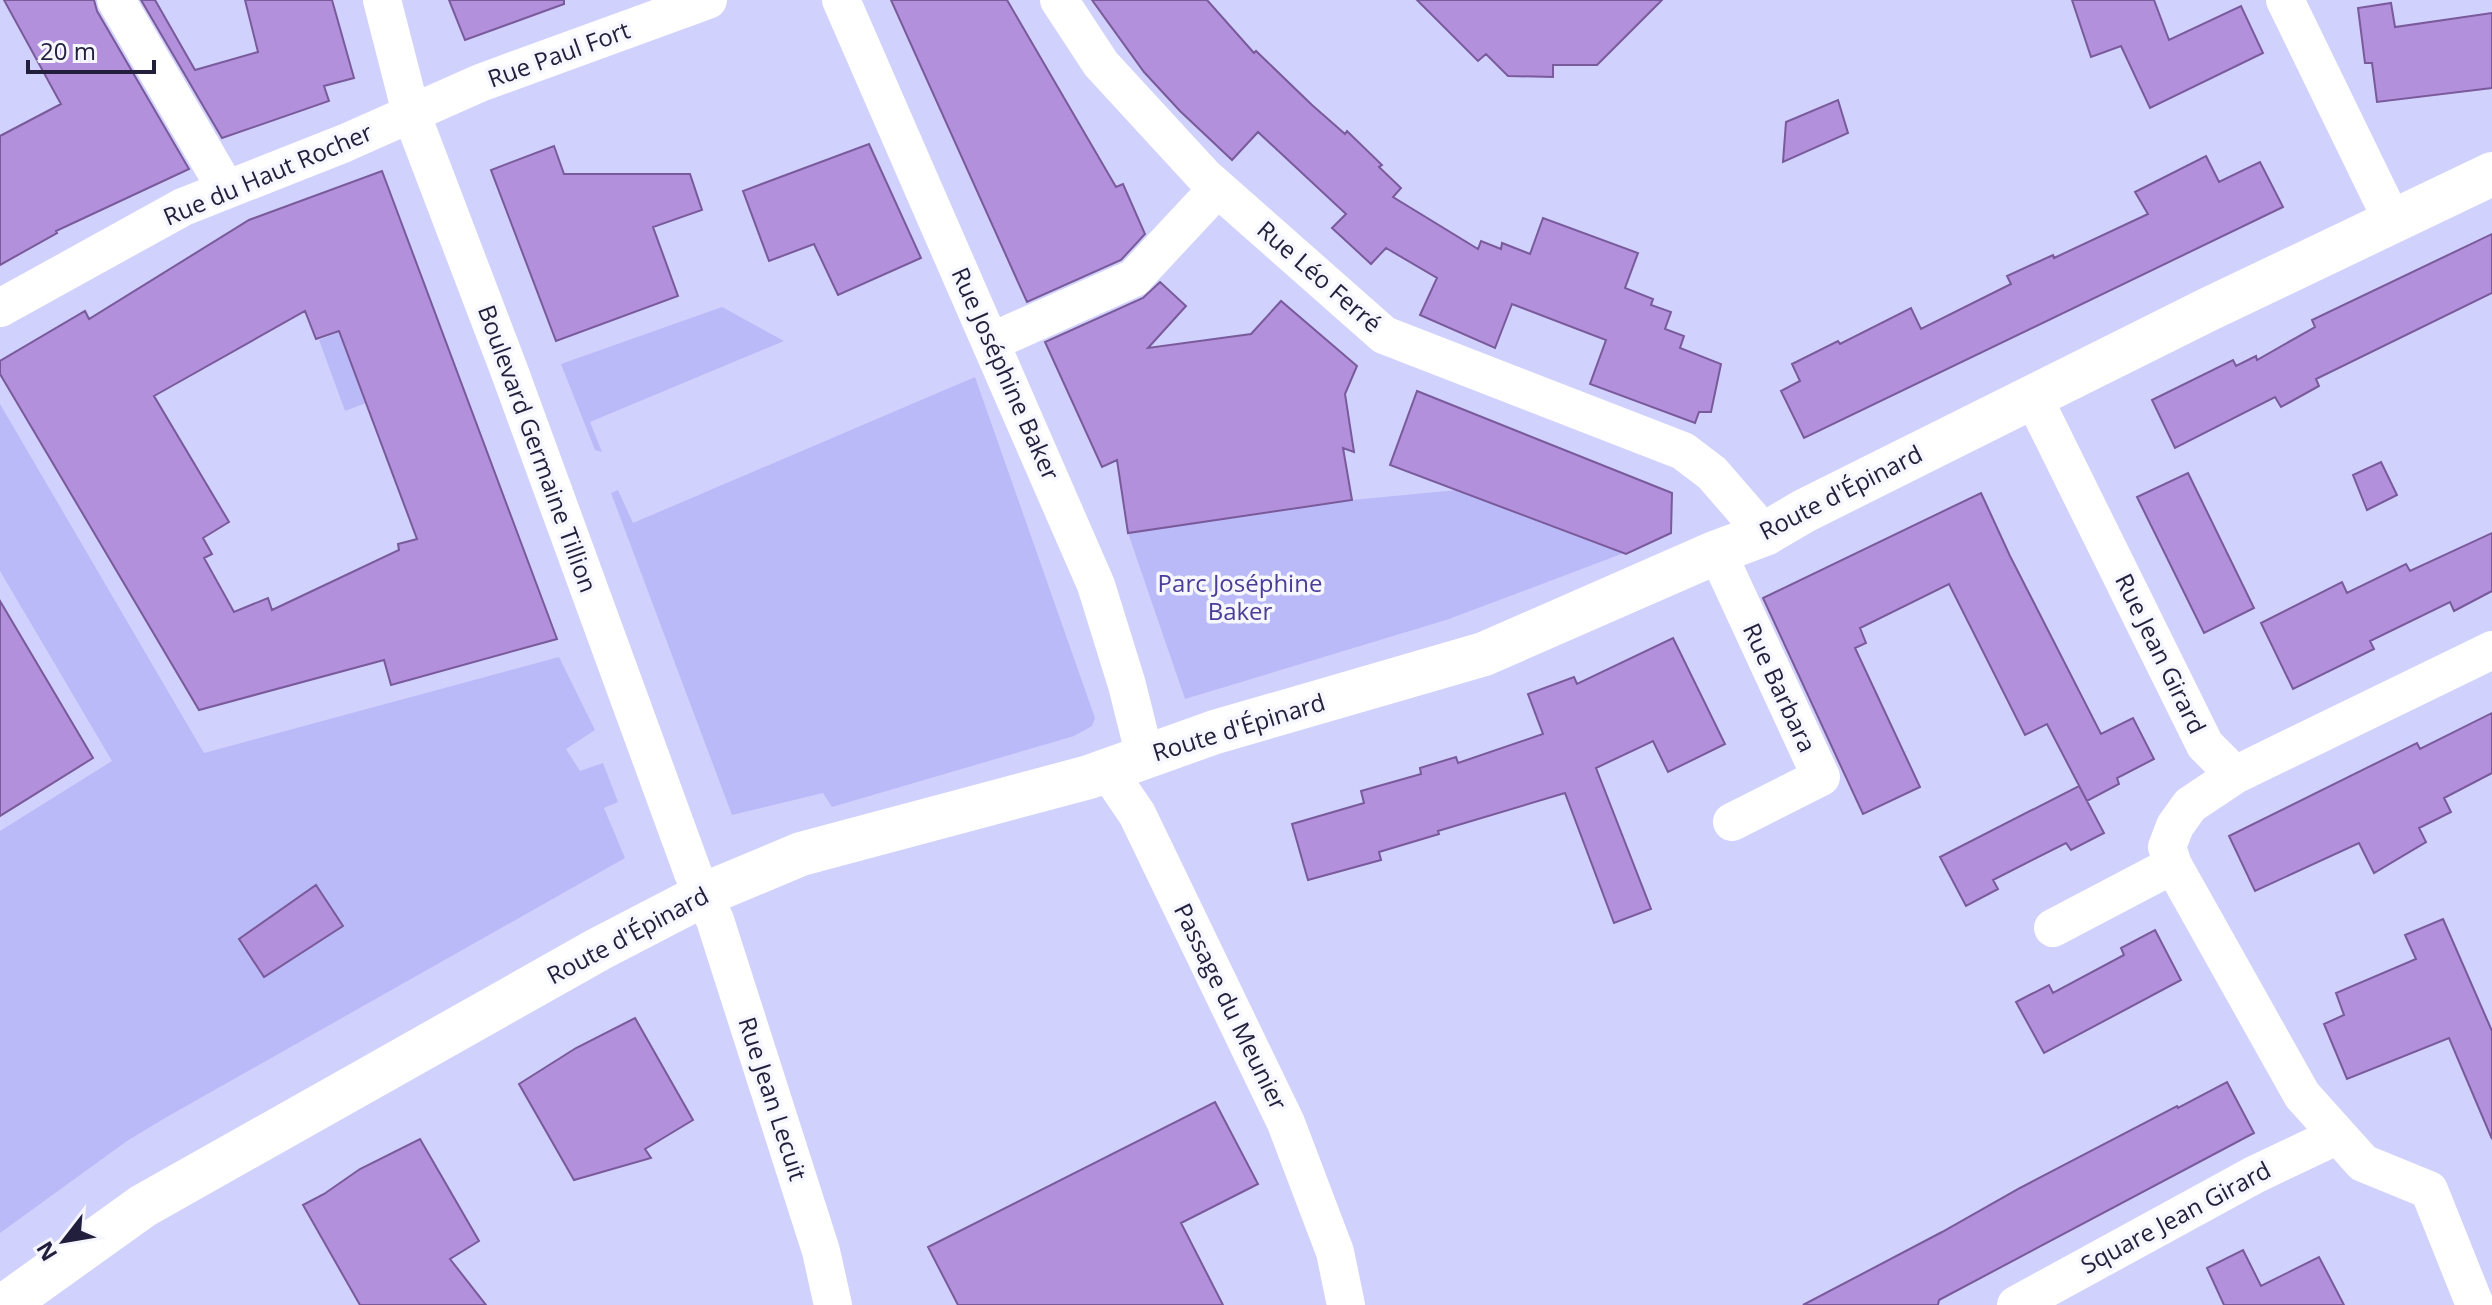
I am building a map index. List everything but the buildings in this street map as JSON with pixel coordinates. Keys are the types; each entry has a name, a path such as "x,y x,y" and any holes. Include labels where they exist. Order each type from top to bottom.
{"main road":[{"name":"Route d'Épinard","path":"5,1305 143,1206 585,957 703,895 801,854 964,812 1126,763 1215,732 1484,654 1765,534 1804,511 2033,397 2492,174"}],"street":[{"path":"116,0 226,189"},
{"name":"Boulevard Germaine Tillion","path":"382,0 411,113 703,895"},
{"name":"Rue Paul Fort","path":"411,113 480,83 708,0"},
{"name":"Rue Joséphine Baker","path":"841,0 1096,585 1127,685 1126,763"},
{"name":"Rue Léo Ferré","path":"1059,0 1101,64 1217,189 1384,335 1683,451 1712,473 1765,534"},
{"path":"2285,0 2392,220"},
{"name":"Rue du Haut Rocher","path":"0,308 183,207 345,143 411,113"},
{"path":"991,342 1134,278 1217,189"},
{"name":"Rue Jean Girard","path":"2033,397 2205,745 2235,775"},
{"name":"Rue Barbara","path":"1717,552 1821,777 1732,822"},
{"path":"2475,1305 2429,1190 2363,1163 2302,1095 2173,865 2167,847 2175,826 2196,800 2235,775 2492,650"},
{"name":"Passage du Meunier","path":"1126,763 1137,814 1286,1123 1335,1252 1346,1305"},
{"path":"2053,928 2173,865"},
{"name":"Rue Jean Lecuit","path":"703,895 719,934 821,1251 833,1305"},
{"name":"Square Jean Girard","path":"2016,1305 2254,1175 2338,1135"}],"green space":[{"path":"722,307 784,341 590,422 602,452 595,450 561,364"},
{"path":"339,332 366,403 345,411 319,340"},
{"path":"975,377 1095,718 1092,726 1074,736 832,807 823,793 732,815 611,493 618,490 633,523"},
{"path":"0,404 204,753 559,657 595,730 566,749 580,771 603,763 618,802 604,808 625,858 165,1118 127,1141 0,1233 0,831 112,761 0,571"},
{"name":"Parc Joséphine Baker","path":"1457,490 1624,553 1446,620 1185,699 1128,533 1352,500"}]}
